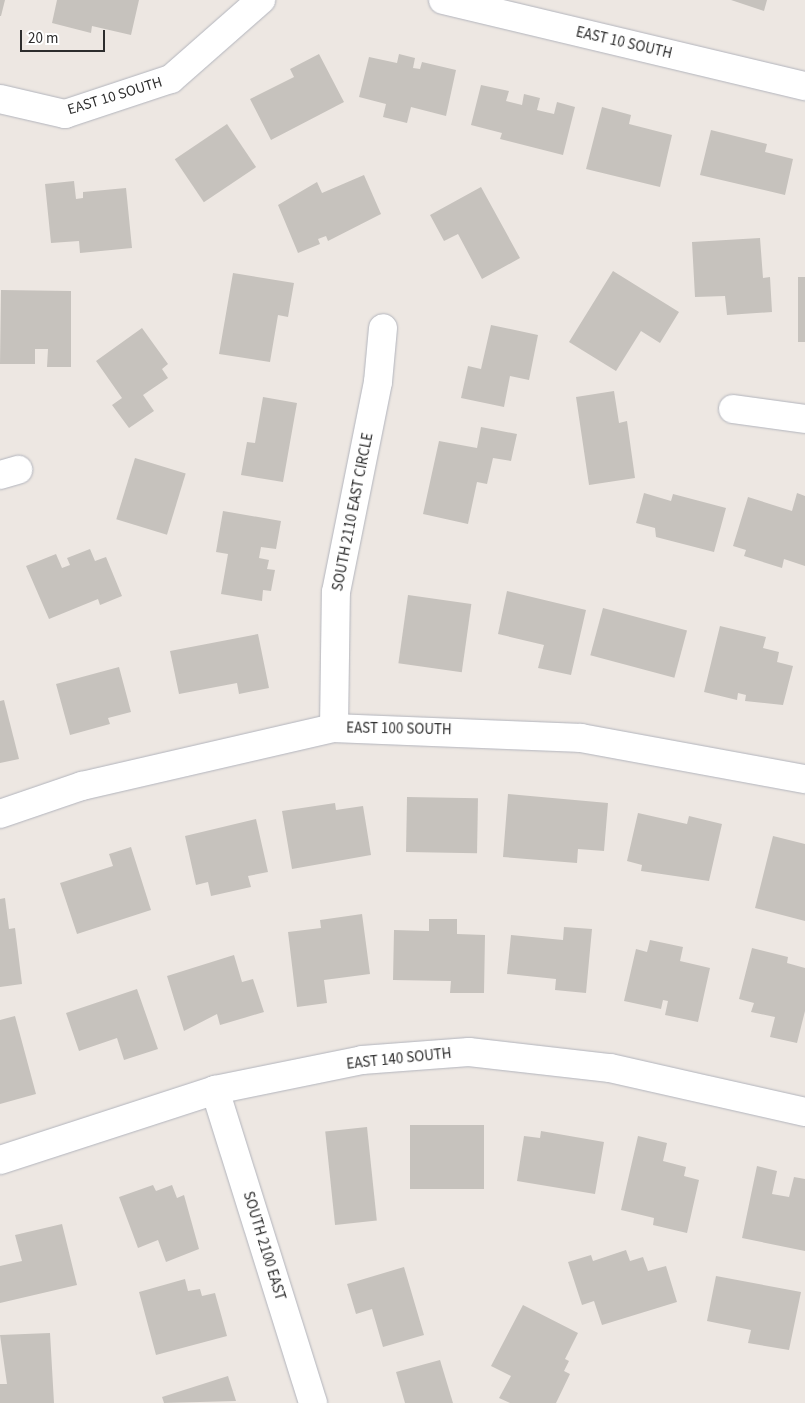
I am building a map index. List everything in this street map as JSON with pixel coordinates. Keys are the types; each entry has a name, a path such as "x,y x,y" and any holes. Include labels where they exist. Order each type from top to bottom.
{"street":[{"name":"EAST 10 SOUTH","path":"0,100 65,114 171,79 261,0"},
{"name":"EAST 10 SOUTH","path":"443,0 805,86"},
{"name":"SOUTH 2110 EAST CIRCLE","path":"334,728 336,592 378,382 382,328"},
{"path":"734,409 805,419"},
{"name":"EAST 100 SOUTH","path":"0,814 92,784 334,728 581,738 805,779"},
{"name":"EAST 140 SOUTH","path":"0,1160 215,1090 362,1060 469,1052 610,1068 805,1112"},
{"name":"SOUTH 2100 EAST","path":"215,1090 313,1403"}],"building":[{"path":"0,0 5,0 1,16 0,16"},
{"path":"57,0 139,0 131,35 92,26 91,33 52,23"},
{"path":"731,0 767,0 764,11"},
{"path":"319,54 344,102 271,140 250,99 294,77 290,69"},
{"path":"399,54 415,58 413,68 420,69 422,62 456,70 446,116 411,107 407,123 383,117 386,104 359,97 369,57 397,63"},
{"path":"481,85 509,91 506,101 522,105 524,94 540,98 537,110 554,114 557,102 575,107 563,155 500,139 502,133 471,125"},
{"path":"602,107 631,115 629,124 672,135 660,187 586,169"},
{"path":"227,124 256,167 204,202 175,159"},
{"path":"711,130 767,144 765,152 793,159 785,195 700,175"},
{"path":"364,175 381,214 328,241 326,236 318,239 320,244 298,253 278,205 317,182 322,193"},
{"path":"74,181 76,199 83,198 83,192 126,188 132,248 80,253 79,241 51,243 45,184"},
{"path":"481,187 520,258 482,279 458,234 444,241 430,215"},
{"path":"760,238 763,278 770,277 772,312 727,315 725,296 695,297 692,242"},
{"path":"613,271 679,312 660,343 641,331 616,371 569,342"},
{"path":"233,273 294,283 288,317 278,315 270,362 219,354"},
{"path":"798,277 805,277 805,342 798,342"},
{"path":"1,290 71,291 71,367 47,367 48,349 35,349 35,364 0,364"},
{"path":"491,325 538,335 529,380 510,376 504,407 461,398 468,366 481,369"},
{"path":"142,328 168,364 162,369 168,378 143,395 154,411 129,428 112,405 122,398 96,361"},
{"path":"614,391 619,423 627,421 635,478 589,485 576,397"},
{"path":"263,397 297,403 283,482 241,475 247,442 255,443"},
{"path":"481,427 517,434 511,461 493,458 487,484 477,482 468,524 423,514 439,441 477,448"},
{"path":"135,458 186,473 167,535 116,519"},
{"path":"644,493 671,501 673,494 726,508 714,552 656,537 655,528 636,523"},
{"path":"797,493 805,496 805,566 784,559 782,568 744,556 746,550 733,546 748,497 792,511"},
{"path":"223,511 281,521 276,549 261,547 259,558 269,560 267,569 275,570 271,591 263,590 262,601 221,594 228,554 216,552"},
{"path":"90,549 95,561 106,557 122,596 100,605 98,599 49,619 26,566 56,554 62,568 70,565 67,558"},
{"path":"507,591 586,610 571,675 538,668 544,645 498,634"},
{"path":"408,595 471,604 462,672 398,663"},
{"path":"603,608 687,631 674,678 590,655"},
{"path":"720,626 766,637 763,648 779,652 777,662 793,666 783,705 745,701 746,695 738,693 737,700 704,692"},
{"path":"258,634 269,688 239,694 237,683 179,694 170,651"},
{"path":"119,667 131,712 108,718 110,724 70,735 56,684"},
{"path":"4,700 19,759 0,763 0,701"},
{"path":"508,794 608,803 604,851 578,849 577,863 503,857"},
{"path":"407,797 478,798 477,853 406,852"},
{"path":"335,803 336,810 363,806 371,855 292,869 282,811"},
{"path":"638,813 687,824 689,816 722,824 709,881 641,871 642,865 627,861"},
{"path":"256,819 268,872 248,876 251,887 211,896 208,882 196,885 185,836"},
{"path":"773,836 805,844 805,921 755,908"},
{"path":"131,847 151,910 77,934 60,883 113,866 109,854"},
{"path":"5,898 9,929 15,928 22,984 0,987 0,899"},
{"path":"362,914 370,974 324,980 327,1003 297,1007 288,932 321,928 320,920"},
{"path":"429,919 457,919 457,934 485,935 484,993 450,993 451,981 393,980 394,930 429,931"},
{"path":"564,927 592,929 586,993 555,990 556,979 507,974 511,935 563,940"},
{"path":"650,940 683,947 680,961 710,968 698,1022 665,1015 668,1001 663,1000 661,1009 624,1001 636,949 647,952"},
{"path":"752,948 788,957 787,963 805,968 805,1011 797,1043 770,1037 775,1017 751,1012 754,1003 739,999"},
{"path":"234,955 242,982 253,979 264,1012 220,1025 217,1014 184,1031 167,976"},
{"path":"137,989 158,1049 124,1060 117,1038 79,1051 66,1013"},
{"path":"15,1016 36,1094 0,1104 0,1020"},
{"path":"410,1125 484,1125 484,1189 410,1189"},
{"path":"367,1127 377,1220 335,1225 325,1131"},
{"path":"541,1131 604,1142 595,1194 517,1181 524,1136 540,1138"},
{"path":"638,1136 667,1143 663,1161 686,1167 684,1176 699,1180 687,1233 653,1225 654,1218 621,1210"},
{"path":"757,1166 777,1171 772,1194 789,1197 794,1177 805,1179 805,1251 742,1238"},
{"path":"153,1185 156,1191 172,1185 177,1198 184,1195 199,1249 166,1262 158,1240 138,1248 119,1197"},
{"path":"62,1224 77,1285 0,1303 0,1266 22,1261 15,1235"},
{"path":"626,1250 630,1261 643,1257 648,1271 666,1266 677,1302 602,1325 594,1301 582,1305 568,1262 591,1255 593,1261"},
{"path":"404,1267 424,1335 383,1347 372,1309 356,1314 347,1284"},
{"path":"716,1276 801,1292 789,1350 748,1343 751,1330 707,1321"},
{"path":"185,1279 188,1291 200,1289 202,1296 215,1293 227,1336 156,1355 139,1292"},
{"path":"523,1305 578,1333 565,1359 569,1361 564,1371 570,1374 556,1403 510,1403 499,1398 511,1376 491,1366"},
{"path":"50,1333 54,1403 0,1403 0,1384 7,1384 0,1335"},
{"path":"440,1360 453,1403 405,1403 396,1372"},
{"path":"228,1376 236,1401 164,1403 162,1397"}]}
